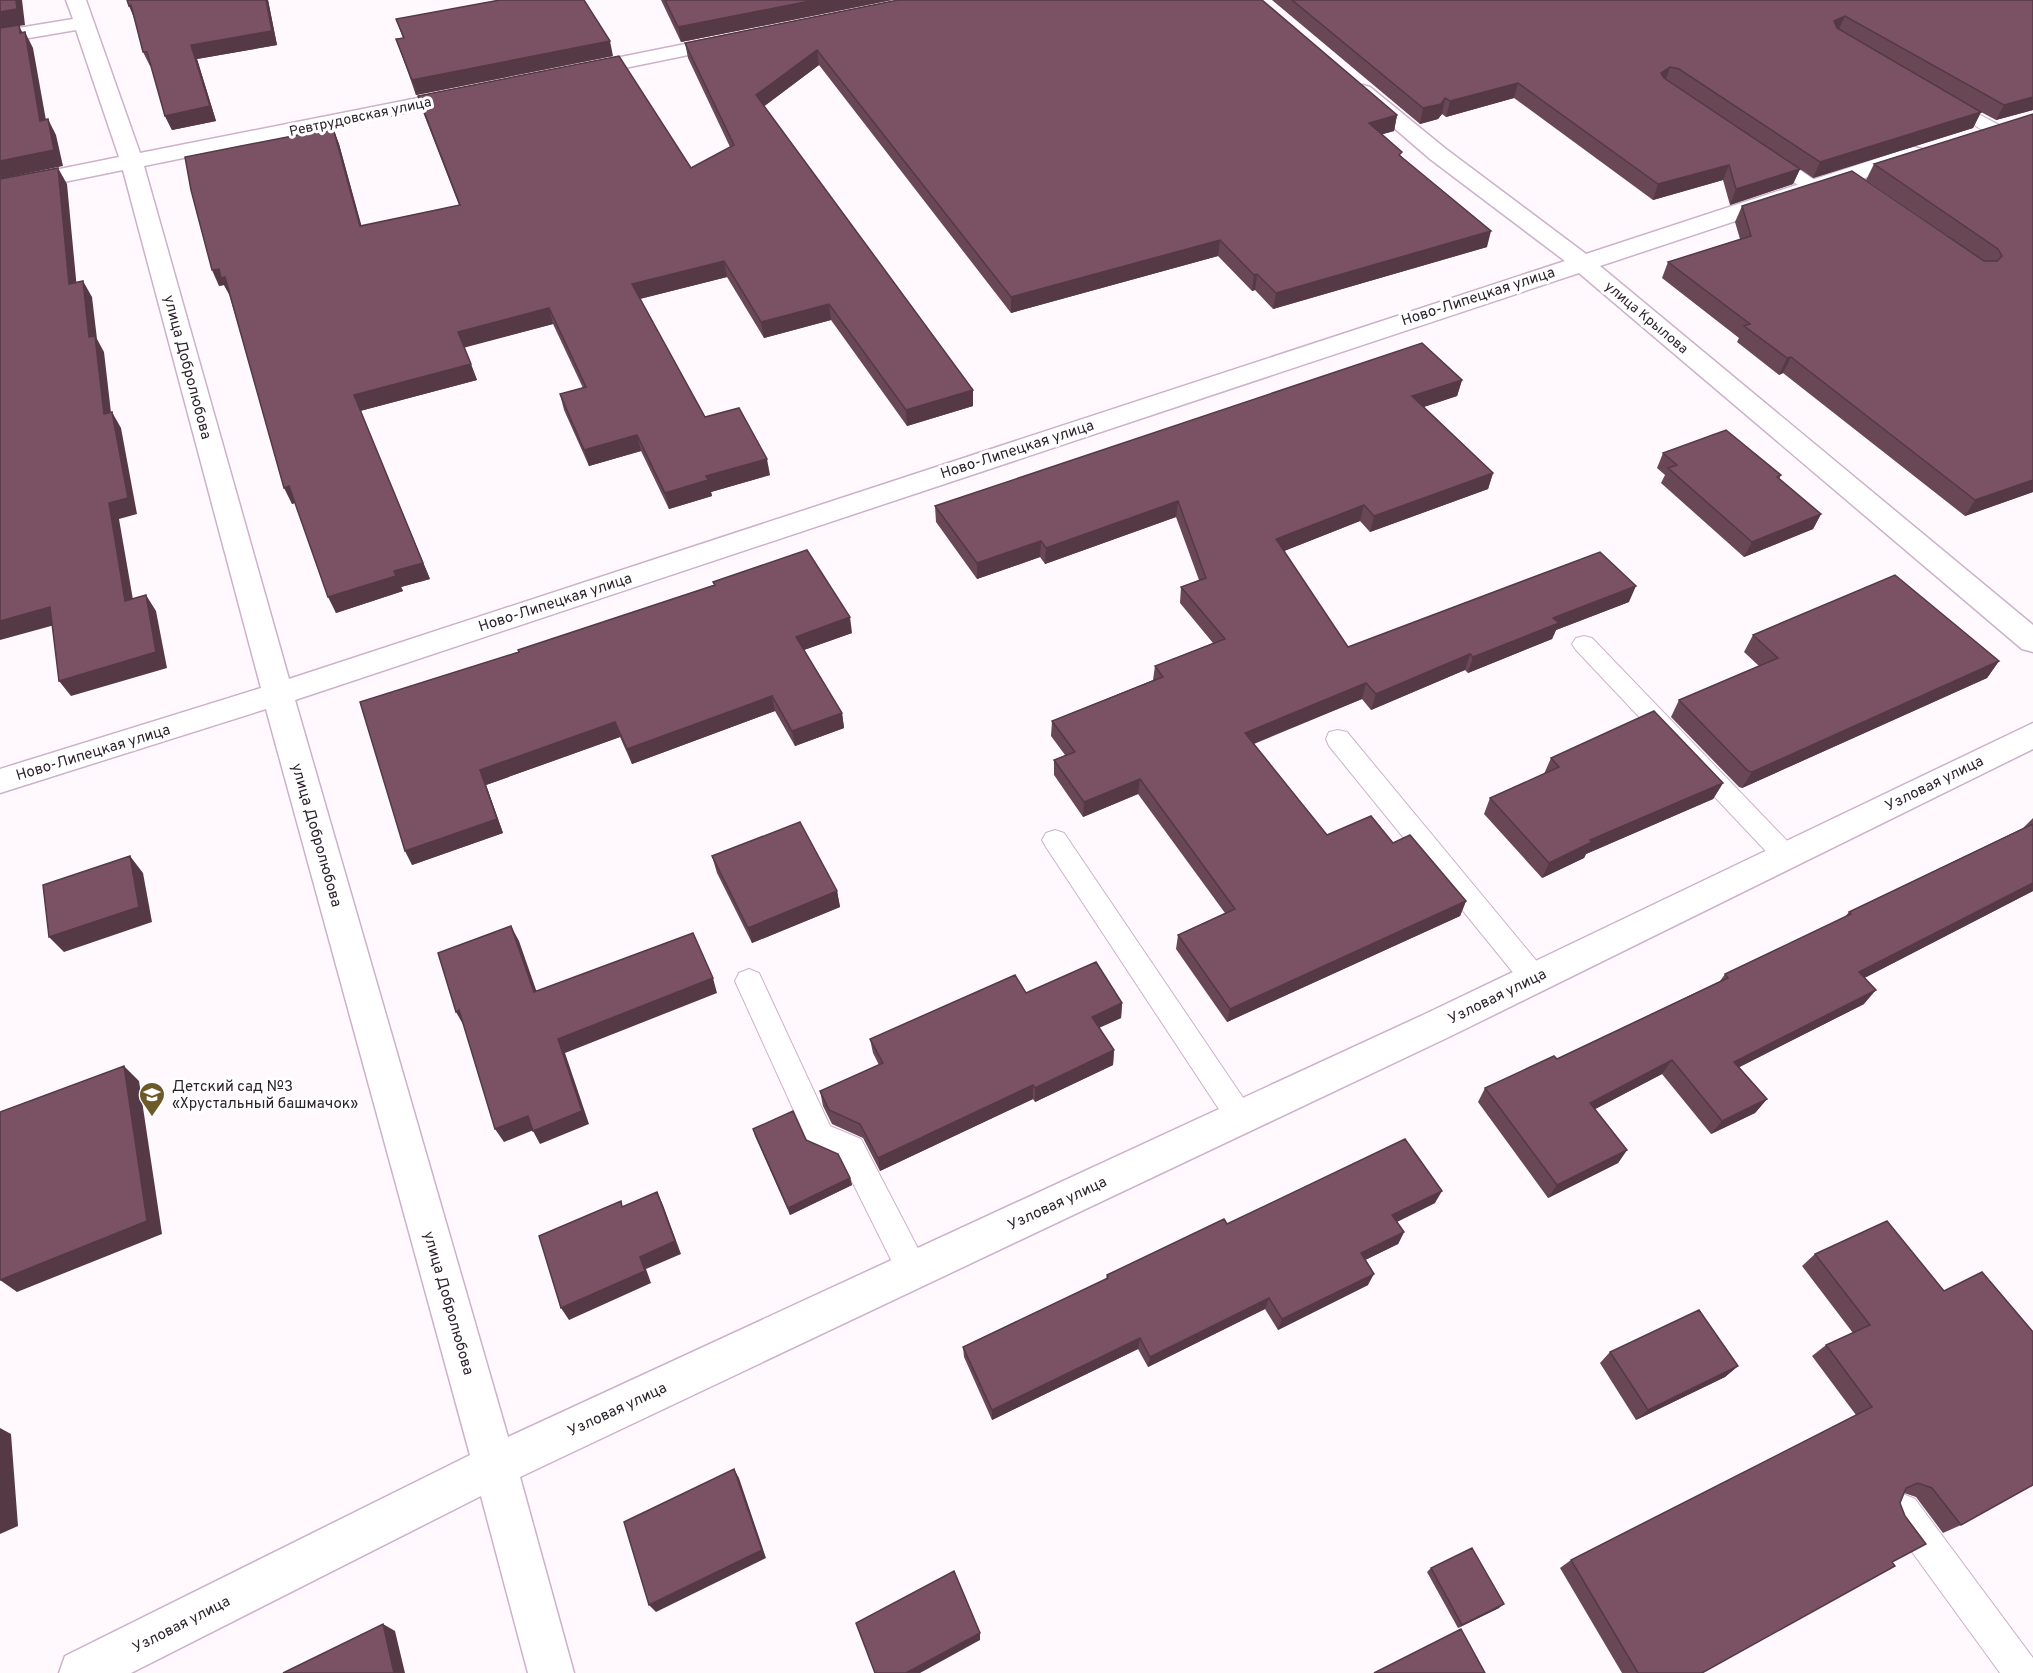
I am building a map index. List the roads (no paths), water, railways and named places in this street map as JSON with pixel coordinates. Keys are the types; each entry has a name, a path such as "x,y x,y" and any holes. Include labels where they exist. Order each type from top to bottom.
{"street":[{"path":"0,37 79,11"},
{"name":"улица Добролюбова","path":"79,11 132,163 551,1673"},
{"path":"557,76 755,36"},
{"name":"улица Крылова","path":"1347,77 1438,154 1581,262 2033,641"},
{"name":"Ревтрудовская улица","path":"0,188 487,90"},
{"name":"Ново-Липецкая улица","path":"0,781 278,694 1813,187 1853,182 1948,143 2003,126"},
{"name":"Узловая улица","path":"82,1673 495,1466 1240,1118 2033,735"}],"lane":[{"path":"1937,97 2003,126"},
{"path":"1750,145 1813,187"},
{"path":"1584,644 1786,855"},
{"path":"1338,739 1534,978"},
{"path":"1055,840 1240,1118"},
{"path":"749,981 820,1136 851,1149 913,1270"},
{"path":"1903,1511 2022,1673"}],"place":[{"name":"Детский сад №3 «Хрустальный башмачок»","path":"152,1118"}]}
